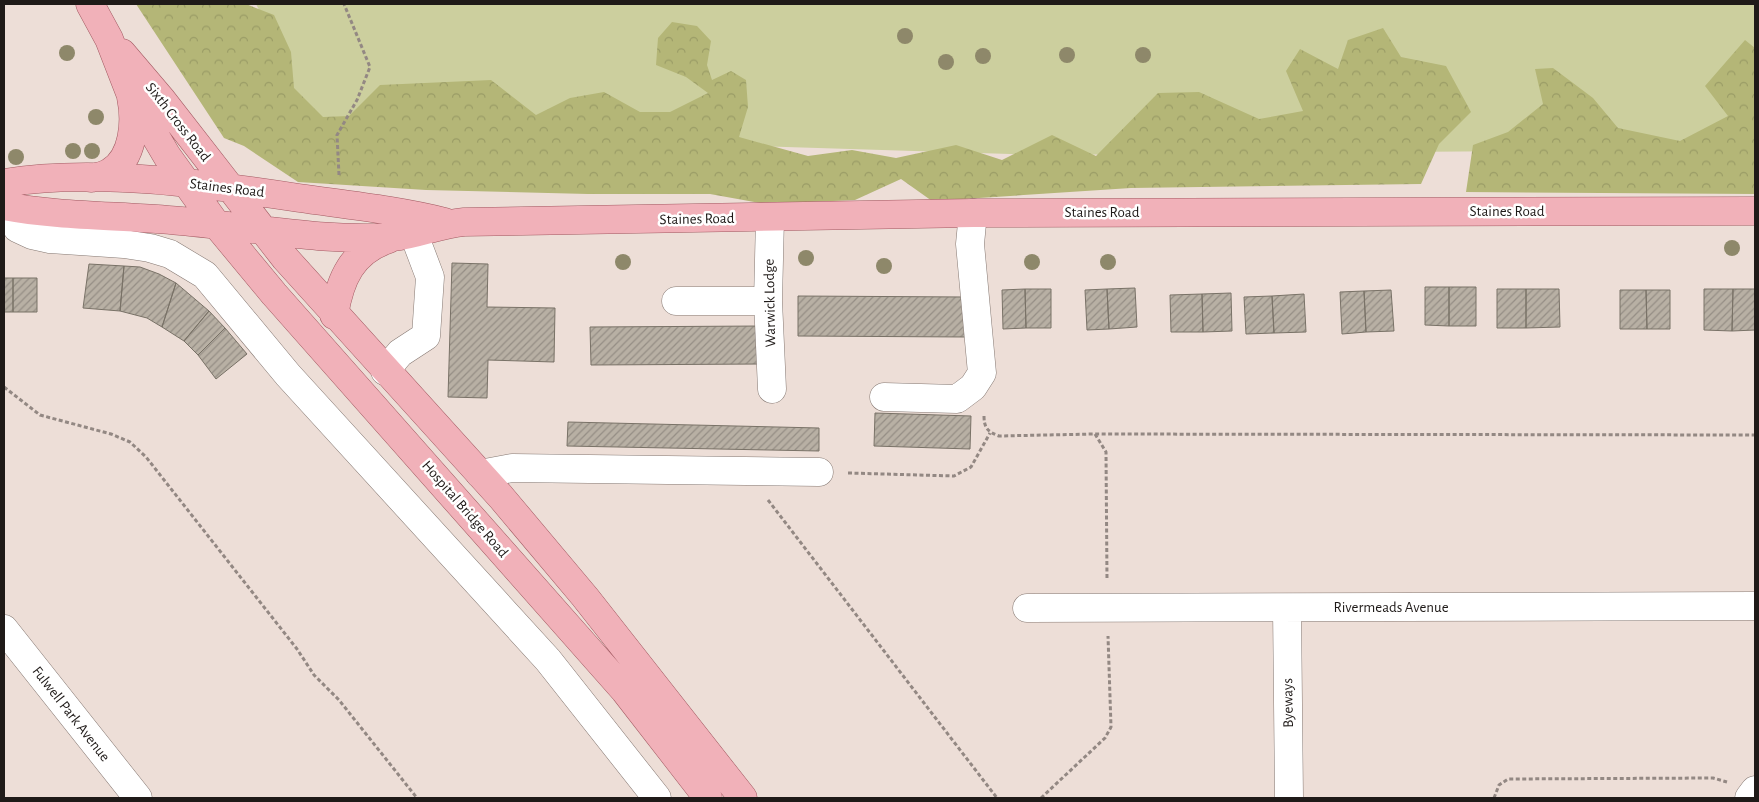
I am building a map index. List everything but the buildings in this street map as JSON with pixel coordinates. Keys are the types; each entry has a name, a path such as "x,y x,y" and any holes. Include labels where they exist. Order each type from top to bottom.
{"main road":[{"name":"Sixth Cross Road","path":"90,4 109,39 130,92 186,183 216,224"},
{"name":"Sixth Cross Road","path":"109,39 150,85 262,230"},
{"path":"91,178 108,173 117,167 128,150 135,114 130,92"},
{"name":"Staines Road","path":"4,195 41,178 91,178 186,183 413,214 449,223"},
{"name":"Staines Road","path":"4,195 43,212 216,224 339,237 404,235 449,223 973,213 1755,211"},
{"name":"Hospital Bridge Road","path":"216,224 274,294 625,692 708,798"},
{"path":"262,230 334,315 502,497 585,597 743,798"},
{"path":"334,315 340,286 352,262 364,250 377,243 404,235"},
{"path":"476,521 502,497"}],"street":[{"path":"4,195 18,228 32,235 50,239 124,244 150,248 170,254 206,275 288,375 447,547 548,660 658,798"},
{"path":"884,397 957,399 973,387 982,373 970,244 973,213"},
{"name":"Warwick Lodge","path":"770,218 768,301 772,388"},
{"path":"385,371 400,353 426,336 430,277 404,235"},
{"path":"676,301 768,301"},
{"path":"480,474 512,468 820,472"},
{"path":"447,547 476,521"},
{"name":"Rivermeads Avenue","path":"1027,608 1755,606"},
{"name":"Byeways","path":"1287,608 1289,798"},
{"name":"Fulwell Park Avenue","path":"4,629 138,798"},
{"path":"1749,798 1755,790"}],"path":[{"path":"339,180 337,135 357,100 370,67 344,4"},
{"path":"982,373 984,426 990,433 999,436 1094,434 1755,436"},
{"path":"4,386 40,415 111,434 130,442 146,457 297,649 314,675 340,700 416,798"},
{"path":"820,472 954,476 971,467 990,433"},
{"path":"1041,798 1105,738 1111,727 1107,608 1106,452 1094,434"},
{"path":"744,470 997,798"},
{"path":"1494,798 1499,785 1508,779 1713,778 1755,790"}],"green space":[{"path":"136,4 246,4 274,15 291,52 294,88 323,117 349,116 380,85 491,80 536,115 570,98 604,92 640,112 670,112 708,93 686,77 656,65 658,38 672,22 697,26 711,41 707,65 712,80 731,71 746,80 748,107 739,137 808,156 852,150 896,158 956,145 1002,160 1052,135 1096,156 1158,93 1199,92 1259,119 1303,111 1286,71 1300,49 1338,69 1348,40 1383,28 1401,57 1446,66 1471,112 1439,144 1421,184 1131,188 932,201 901,179 855,200 766,204 710,194 588,194 426,190 298,182 244,146 224,138"},
{"path":"256,4 1755,4 1755,149 1042,155 367,134 303,122 273,38"},
{"path":"1745,40 1755,48 1755,194 1466,192 1473,145 1508,132 1543,104 1535,69 1553,68 1593,98 1618,128 1680,141 1728,116 1705,86"}]}
